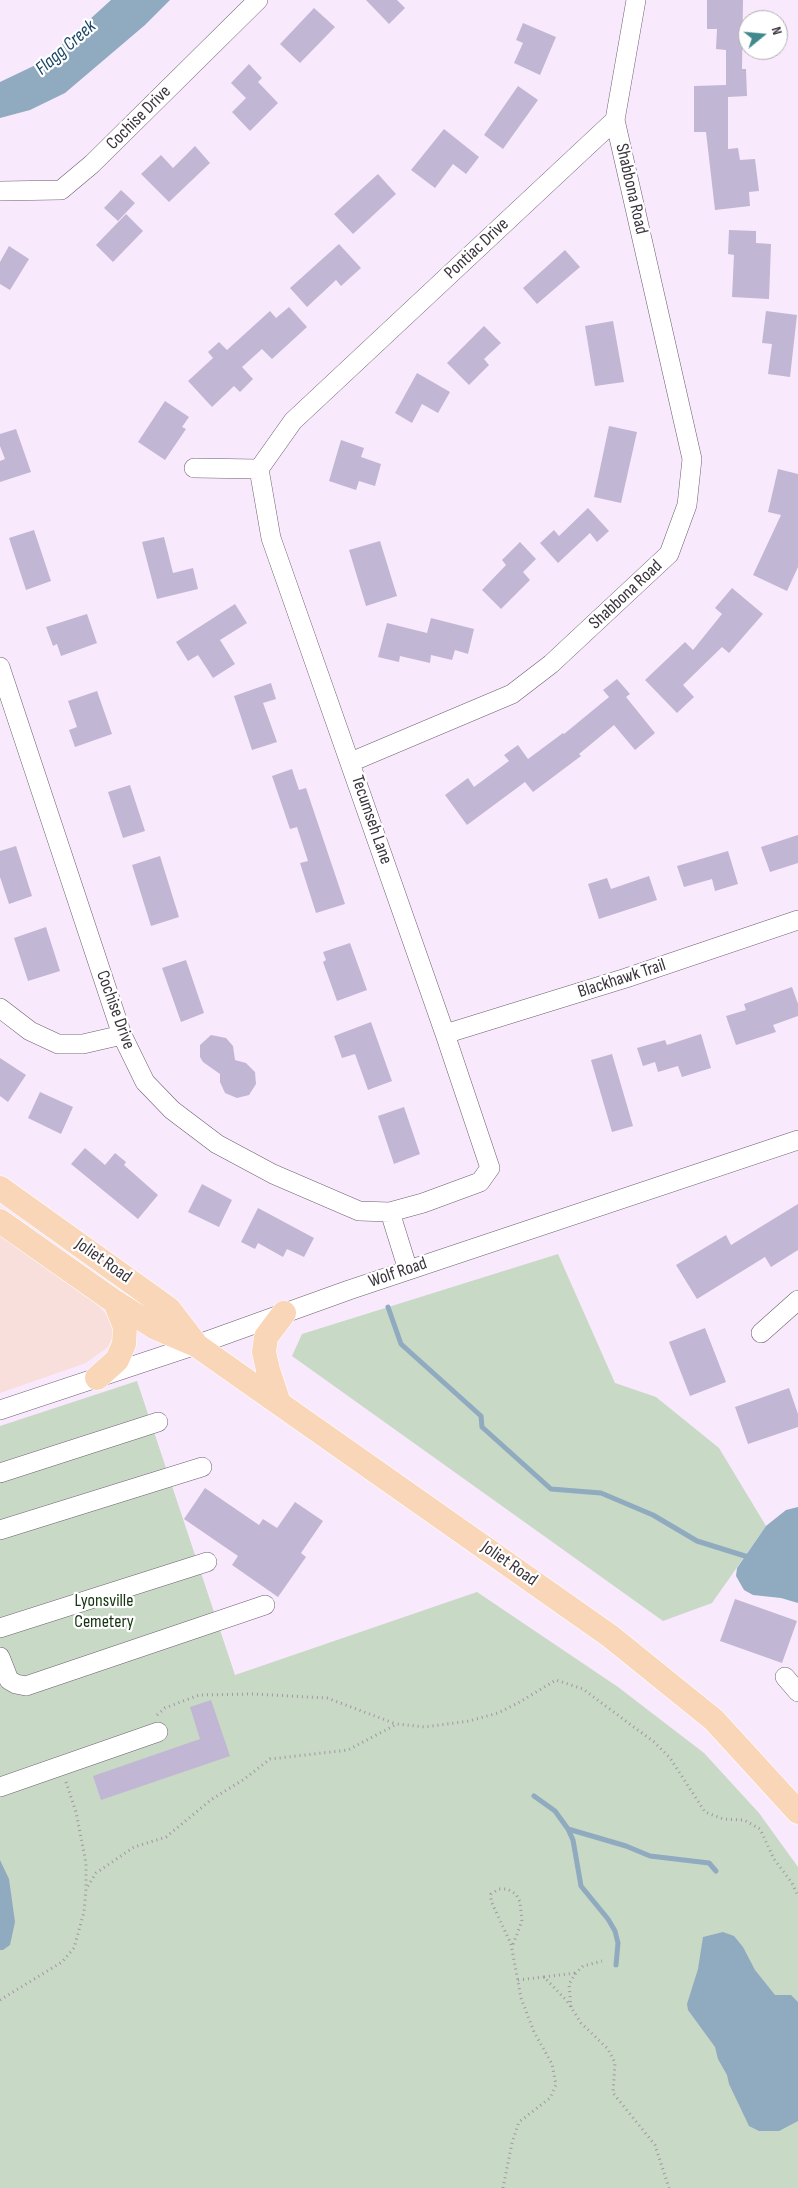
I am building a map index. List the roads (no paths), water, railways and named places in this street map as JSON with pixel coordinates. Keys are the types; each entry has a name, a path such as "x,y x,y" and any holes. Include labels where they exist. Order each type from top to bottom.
{"main road":[{"name":"Joliet Road","path":"0,1188 169,1309 196,1344"},
{"name":"Joliet Road","path":"0,1221 115,1302 156,1328 196,1344 610,1636 714,1720 798,1812"},
{"path":"97,1378 117,1360 124,1344 125,1327 115,1302"},
{"path":"279,1403 264,1352 266,1337 284,1313"}],"street":[{"name":"Cochise Drive","path":"0,190 61,190 92,164 258,0"},
{"path":"615,120 636,0"},
{"name":"Pontiac Drive","path":"259,469 293,421 615,120"},
{"name":"Shabbona Road","path":"351,762 512,694 551,664 669,554 687,505 692,460 615,120"},
{"path":"194,468 259,469"},
{"name":"Tecumseh Lane","path":"259,469 271,538 351,762 490,1168"},
{"name":"Cochise Drive","path":"0,667 122,1035 145,1082 172,1110 217,1144 273,1174 359,1211 390,1212 423,1203 480,1182 490,1168"},
{"name":"Blackhawk Trail","path":"445,1034 626,978 798,920"},
{"path":"0,1008 30,1031 58,1044 83,1044 122,1035"},
{"name":"Wolf Road","path":"0,1410 408,1270 798,1140"},
{"path":"390,1212 408,1270"},
{"path":"761,1333 798,1300"},
{"path":"0,1473 158,1422"},
{"path":"0,1530 202,1468"},
{"path":"0,1628 207,1562"},
{"path":"0,1656 9,1680 26,1686 266,1605"},
{"path":"785,1677 798,1692"},
{"path":"0,1787 158,1732"}],"water":[{"name":"Flagg Creek","path":"111,0 170,0 145,25 65,93 30,110 0,118 0,82 44,61"},
{"path":"798,1507 798,1603 781,1598 753,1595 744,1590 736,1576 737,1568 766,1526 786,1510"},
{"path":"0,1860 9,1879 15,1922 10,1945 3,1950 0,1950"},
{"path":"723,1932 734,1936 743,1947 755,1970 775,1995 791,1995 798,2002 798,2121 779,2131 759,2131 749,2126 718,2059 715,2047 688,2010 687,2004 698,1969 703,1937"}],"waterway":[{"path":"388,1307 401,1344 481,1416 482,1427 551,1489 601,1493 653,1515 697,1541 745,1556 751,1556"},
{"path":"534,1796 555,1811 568,1829 573,1840 581,1886 608,1919 615,1931 618,1943 616,1965"},
{"path":"568,1829 626,1846 650,1856 709,1863 716,1871"}],"park label":[{"name":"Lyonsville Cemetery","path":"104,1611"}]}
